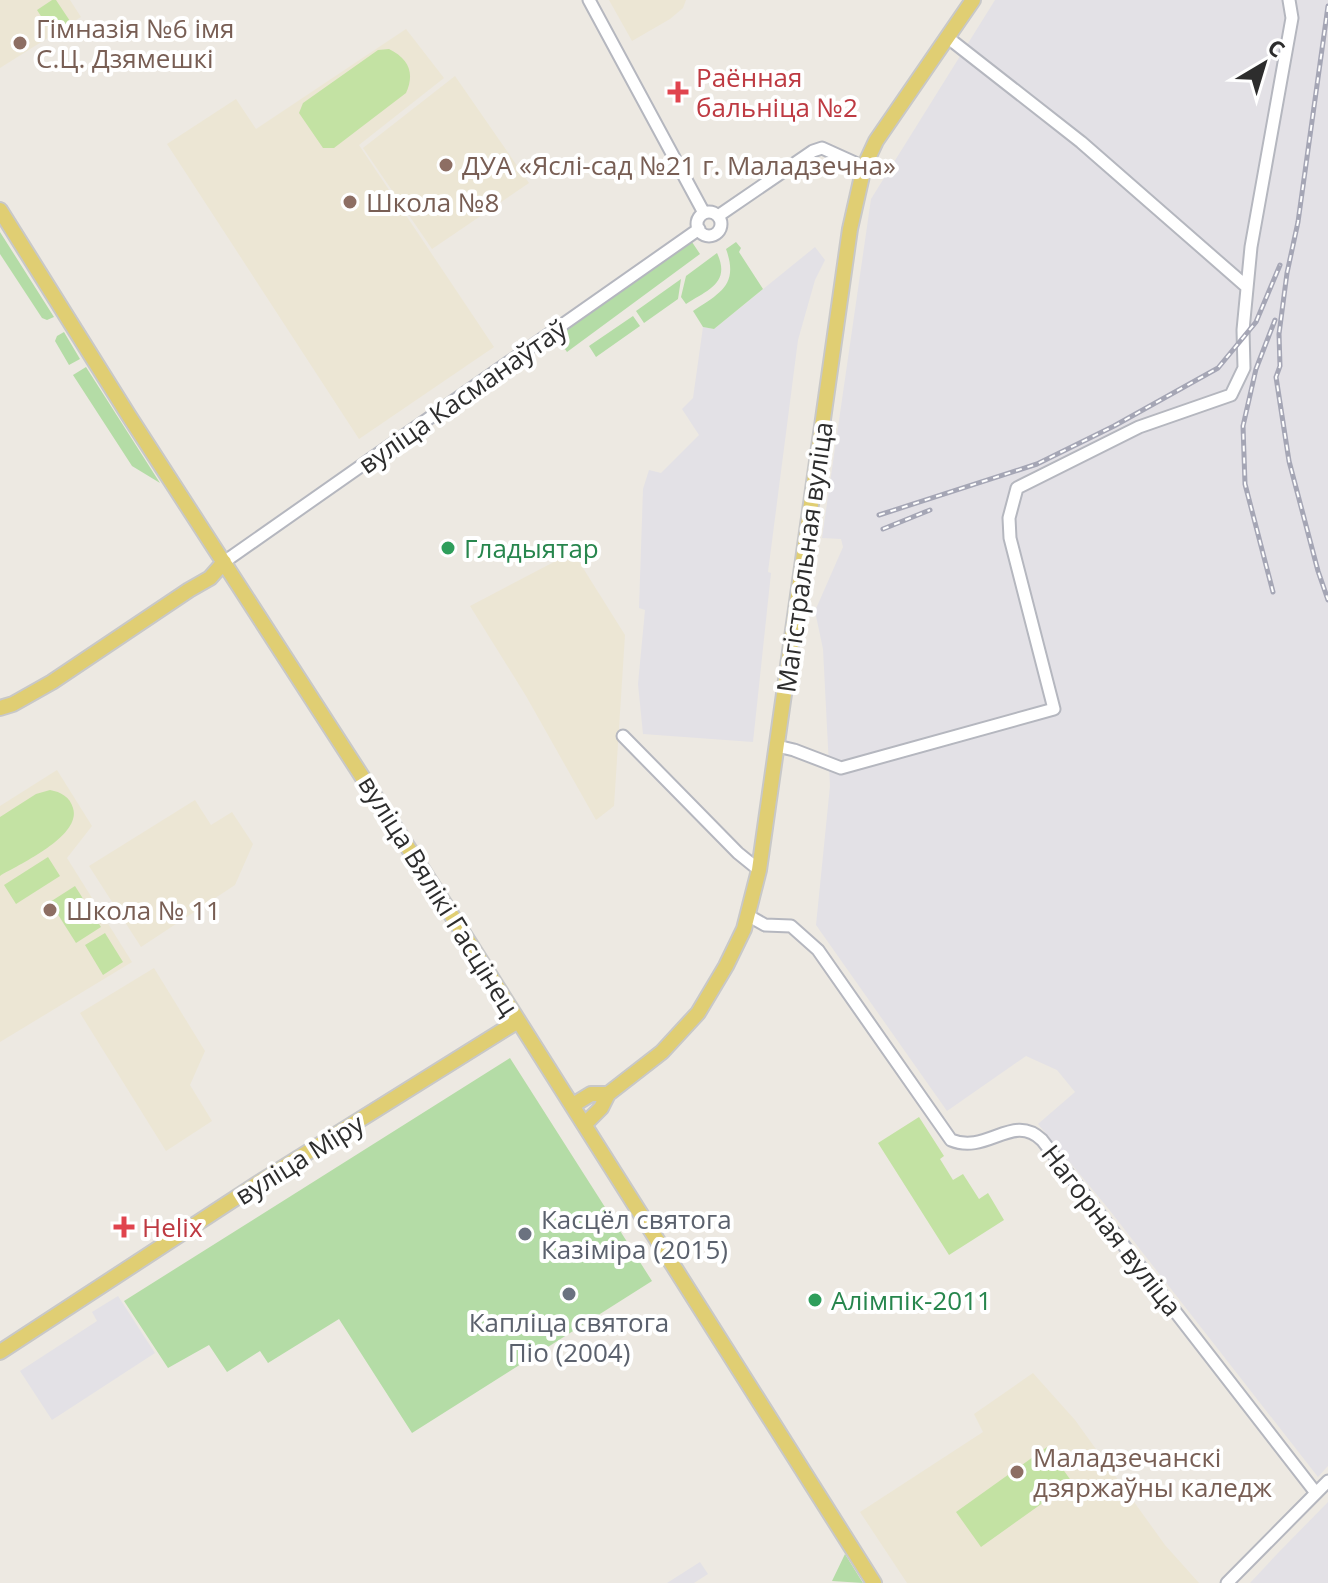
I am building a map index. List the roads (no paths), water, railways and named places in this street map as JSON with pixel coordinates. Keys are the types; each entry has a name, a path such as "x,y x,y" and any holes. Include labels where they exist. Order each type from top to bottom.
{"main road":[{"name":"Магістральная вуліца","path":"608,1094 676,1040 698,1013 726,966 749,916 759,870 850,229 864,167 876,141 973,0"},
{"name":"вуліца Вялікі Гасцінец","path":"0,210 573,1105 874,1583"},
{"path":"0,708 52,682 189,590 206,573 224,562"},
{"name":"вуліца Міру","path":"0,1352 257,1184 518,1021"},
{"path":"573,1105 591,1094 608,1094 601,1108 585,1124"}],"street":[{"path":"589,0 704,213"},
{"path":"777,746 841,768 1054,709 1010,538 1009,518 1017,488 1139,427 1231,395 1244,368 1247,287 1254,228 1292,18 1289,0"},
{"path":"947,37 1081,142 1247,287"},
{"path":"718,216 805,156 822,148 864,167"},
{"path":"704,213 718,216 720,225 715,234 707,235 699,229 698,221 704,213"},
{"name":"вуліца Касманаўтаў","path":"224,562 699,229"},
{"path":"623,736 738,853 759,870"},
{"name":"Нагорная вуліца","path":"749,916 765,925 791,926 818,950 951,1140 975,1145 1013,1130 1021,1130 1031,1132 1042,1140 1316,1493"},
{"path":"1227,1583 1328,1481"}],"railway":[{"path":"1328,6 1298,222 1287,273 1279,334 1280,366 1276,377 1289,461 1328,600"},
{"path":"879,515 1037,464 1114,426 1218,368 1256,322 1280,265"},
{"path":"1273,592 1245,484 1243,426 1256,369 1275,320"},
{"path":"883,529 930,510"}],"place":[{"name":"Гімназія №6 iмя С.Ц. Дзямешкi","path":"20,43"},
{"name":"Раённая бальніца №2","path":"678,92"},
{"name":"ДУА «Яслі-сад №21 г. Маладзечна»","path":"446,165"},
{"name":"Школа №8","path":"350,202"},
{"name":"Гладыятар","path":"448,548"},
{"name":"Школа № 11","path":"50,910"},
{"name":"Helix","path":"124,1227"},
{"name":"Касцёл святога Казіміра (2015)","path":"525,1234"},
{"name":"Капліца святога Піо (2004)","path":"569,1294"},
{"name":"Алімпік-2011","path":"815,1300"},
{"name":"Маладзечанскі дзяржаўны каледж","path":"1017,1472"}]}
